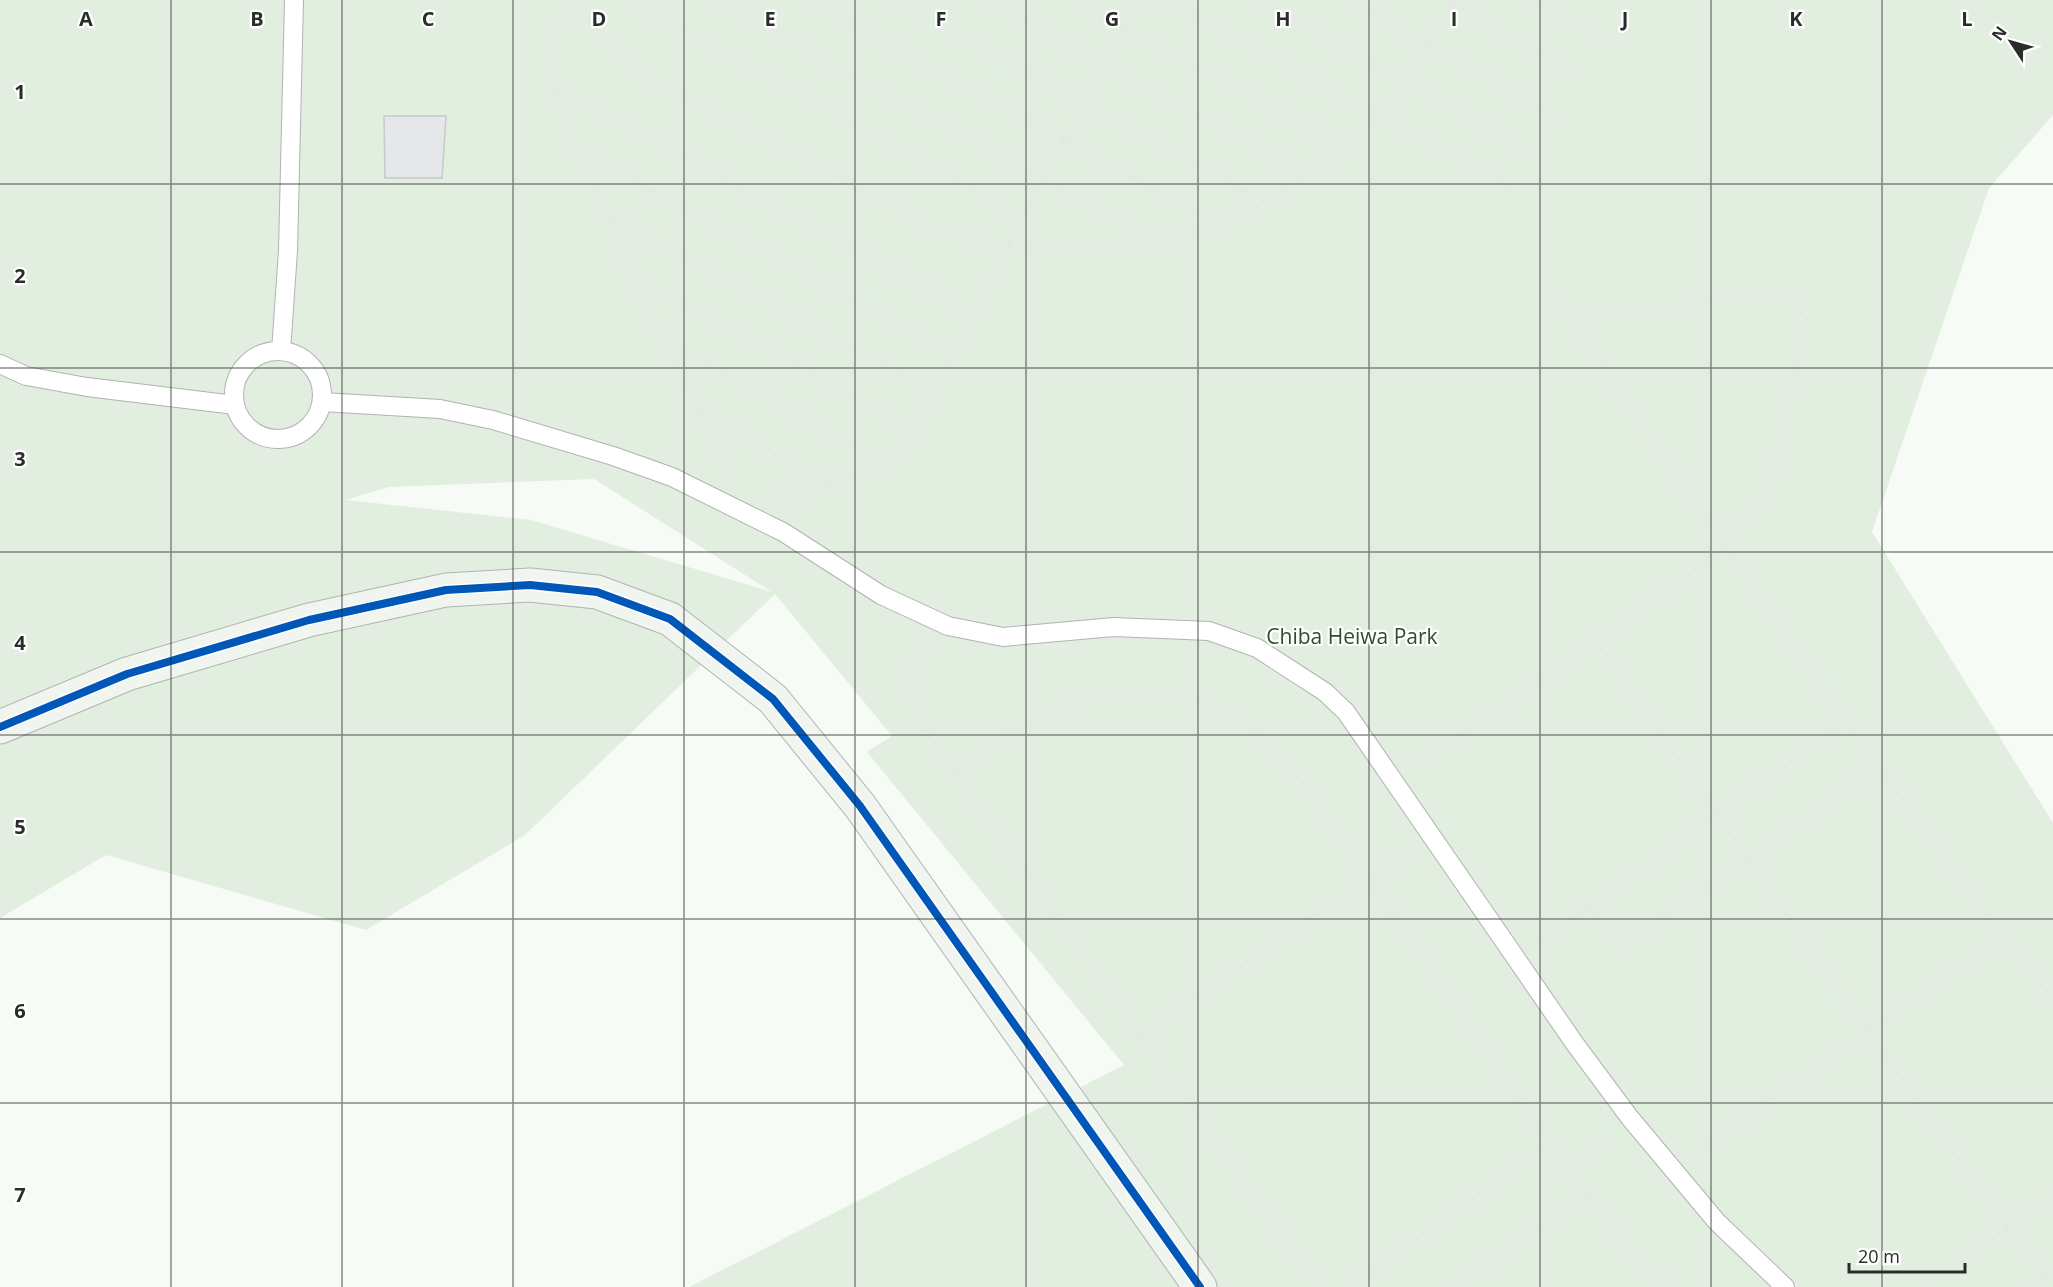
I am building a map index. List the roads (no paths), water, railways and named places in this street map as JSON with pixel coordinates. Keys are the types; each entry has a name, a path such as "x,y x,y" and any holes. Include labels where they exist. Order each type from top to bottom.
{"street":[{"path":"0,727 127,674 309,620 447,590 530,585 597,592 670,619 773,699 860,806 1200,1287"}],"lane":[{"path":"281,351 288,251 294,0"},
{"path":"281,351 296,354 309,362 318,374 322,387 322,402 317,417 307,428 294,436 280,439 265,437 251,430 241,419 235,405 234,392 245,366 255,357 268,352 281,351"},
{"path":"0,364 26,376 87,387 235,405"},
{"path":"322,402 440,409 493,420 613,456 672,477 783,532 881,595 948,626 1003,637 1114,627 1209,631 1257,648 1325,692 1346,712 1429,836 1575,1044 1630,1118 1718,1222 1785,1287"}],"park label":[{"name":"Chiba Heiwa Park","path":"1352,636"}]}
